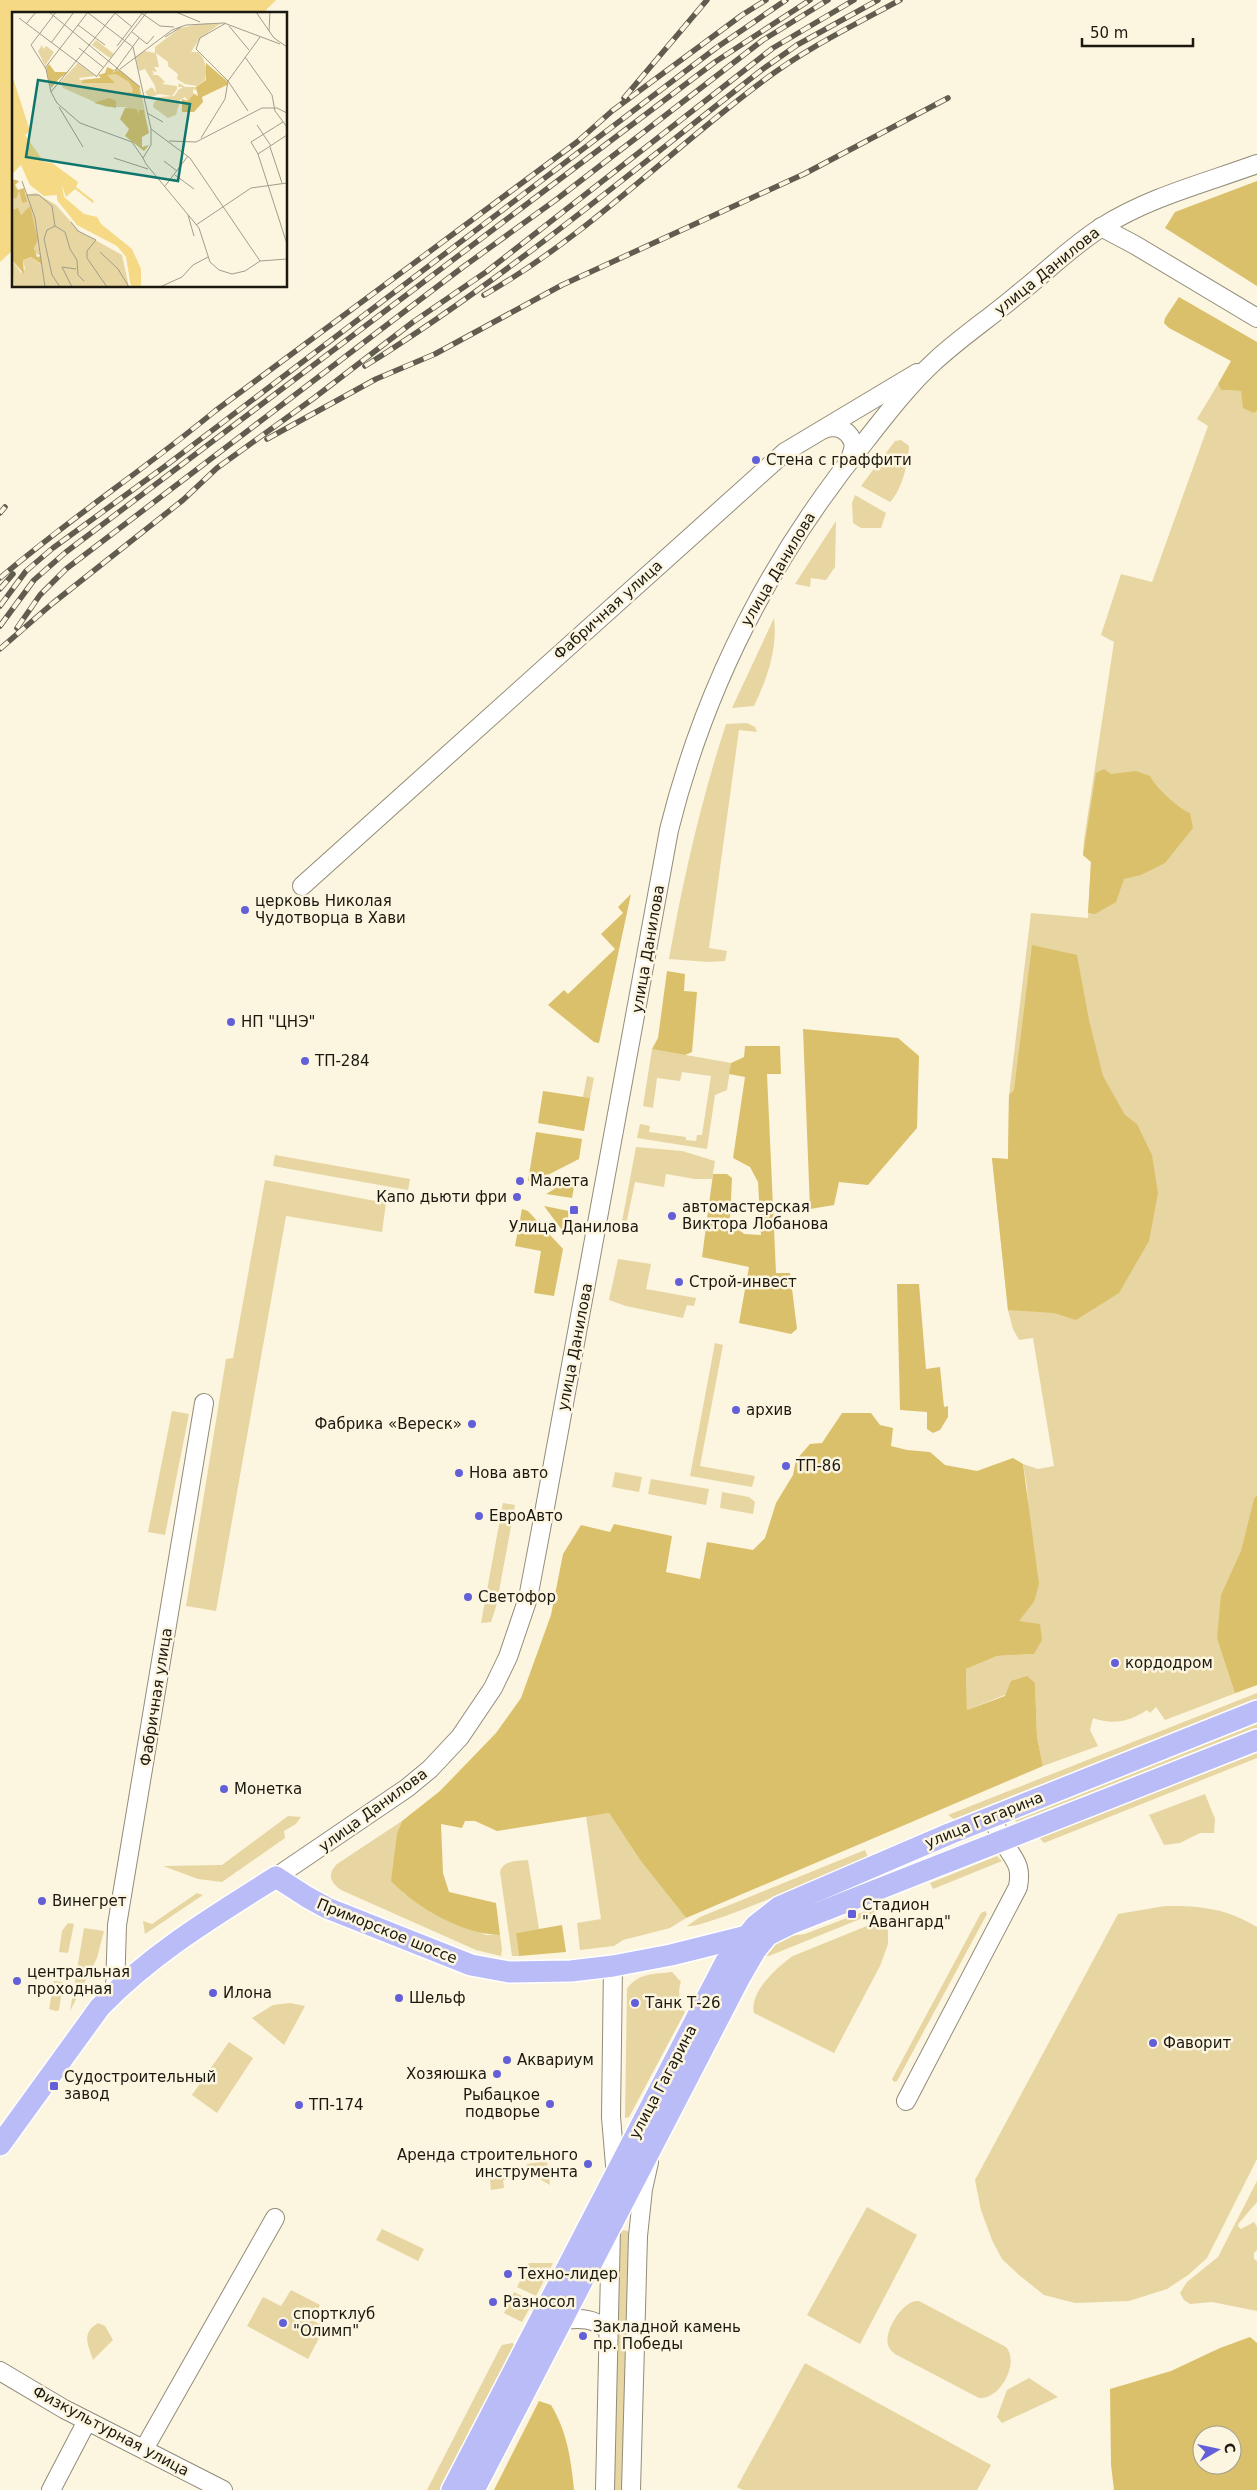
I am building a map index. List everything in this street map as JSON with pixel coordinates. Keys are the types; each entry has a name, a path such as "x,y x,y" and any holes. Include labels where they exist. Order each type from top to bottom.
{"main road":[{"name":"улица Гагарина","path":"452,2490 725,1963 747,1934 768,1915 779,1908 992,1816 1257,1711"},
{"name":"улица Гагарина","path":"474,2490 740,1977 755,1951 768,1935 833,1906 1257,1740"},
{"name":"Приморское шоссе","path":"276,1877 306,1898 327,1908 472,1965 509,1972 536,1973 613,1966 671,1955 747,1934 768,1935"},
{"path":"0,2145 100,2007 115,1991 156,1956 187,1934 276,1877"}],"street":[{"name":"улица Данилова","path":"276,1877 362,1820 430,1770 474,1717 493,1688 508,1657 526,1606 537,1550 615,1137 662,867 683,777 708,705 748,618 807,520 849,460 934,362 1101,227 1151,202 1257,164"},
{"path":"1101,227 1257,318"},
{"name":"Фабричная улица","path":"302,886 785,452 934,362"},
{"path":"824,429 838,428 849,435 854,446 849,460"},
{"name":"Фабричная улица","path":"115,1991 117,1925 204,1403"},
{"path":"906,2101 1018,1887 1020,1873 1016,1861 1003,1841 992,1816"},
{"path":"605,2490 611,2227 616,2172 611,2117 613,1966"},
{"path":"632,2490 638,2234 643,2189 654,2142"},
{"path":"144,2449 275,2218"},
{"path":"587,2230 631,2225 638,2234"},
{"path":"563,2320 588,2318 608,2330"},
{"name":"Физкультурная улица","path":"0,2371 87,2421 222,2490"},
{"path":"51,2490 87,2421"}],"shaded area":[{"path":"0,0 276,0 264,12 12,12 12,251 0,262"},
{"path":"1257,181 1257,286 1165,228 1175,212"},
{"path":"1179,297 1257,342 1257,411 1254,413 1243,408 1241,391 1221,390 1218,384 1231,361 1169,328 1164,323 1165,318"},
{"path":"1218,384 1221,390 1241,391 1254,413 1257,411 1257,1685 1165,1720 1156,1707 1150,1713 1147,1710 1127,1720 1114,1722 1093,1718 1090,1730 1098,1746 1043,1766 1037,1737 1035,1683 967,1710 966,1669 997,1656 1034,1654 1018,1621 1034,1602 1027,1487 1023,1464 1038,1469 1054,1466 1033,1338 1019,1340 1013,1329 1008,1310 992,1158 1008,1159 1009,1095 1031,913 1088,918 1091,862 1083,855 1084,840 1114,642 1101,635 1121,574 1152,582 1208,426 1197,419"},
{"path":"901,440 909,446 907,460 904,476 898,491 890,502 861,486 895,441"},
{"path":"855,495 886,513 881,528 861,528 853,523 852,503"},
{"path":"836,521 835,567 826,580 811,578 810,587 795,584"},
{"path":"774,618 773,652 763,685 754,706 732,708"},
{"path":"747,723 755,727 757,732 739,730 709,948 727,951 725,961 709,962 669,959 693,840 726,724"},
{"path":"1104,769 1111,774 1136,771 1150,776 1168,797 1190,813 1193,828 1165,863 1141,875 1124,879 1116,902 1095,914 1088,913 1091,862 1083,855 1096,773"},
{"path":"631,894 599,1043 594,1042 548,1005 564,990 568,994 615,949 601,934 623,913 618,907"},
{"path":"1032,945 1077,955 1089,1020 1103,1076 1125,1115 1137,1124 1152,1155 1158,1193 1149,1241 1119,1293 1076,1320 1054,1313 1008,1310 992,1158 1008,1159 1009,1095 1014,1090"},
{"path":"667,971 685,974 684,991 697,992 692,1052 685,1055 652,1049 658,1038"},
{"path":"803,1029 898,1038 919,1056 917,1128 868,1185 839,1182 834,1205 810,1209"},
{"path":"745,1046 780,1046 781,1074 767,1074 776,1273 790,1273 797,1329 791,1334 739,1323 749,1267 702,1257 713,1174 727,1174 732,1178 730,1221 744,1234 761,1235 758,1182 750,1167 733,1158 745,1077 729,1074 731,1063 744,1057"},
{"path":"652,1049 731,1063 727,1090 715,1095 707,1149 637,1138 640,1124 650,1126 649,1132 686,1137 686,1140 696,1141 697,1135 702,1135 711,1076 682,1072 680,1081 657,1078 653,1108 643,1106"},
{"path":"587,1076 594,1078 590,1098 583,1097"},
{"path":"543,1091 590,1098 584,1131 538,1123"},
{"path":"536,1132 582,1139 579,1159 534,1182 528,1181"},
{"path":"636,1147 682,1151 715,1161 712,1179 695,1179 666,1174 664,1187 635,1182 624,1234 620,1232"},
{"path":"275,1155 410,1179 408,1190 273,1166"},
{"path":"576,1176 572,1198 546,1194"},
{"path":"265,1180 386,1203 382,1232 286,1216 216,1611 186,1606 226,1359 233,1358"},
{"path":"544,1206 569,1211 565,1234"},
{"path":"522,1209 528,1211 563,1249 554,1296 534,1293 541,1251 515,1246"},
{"path":"618,1259 651,1264 646,1289 696,1298 694,1306 687,1305 683,1318 626,1306 609,1300"},
{"path":"897,1284 919,1284 926,1369 940,1367 944,1407 948,1406 948,1417 940,1430 933,1433 927,1429 927,1412 900,1410"},
{"path":"715,1343 723,1345 700,1466 755,1476 752,1487 690,1476"},
{"path":"172,1411 189,1414 165,1535 148,1532"},
{"path":"842,1413 871,1413 880,1425 893,1428 891,1446 907,1450 930,1452 945,1465 977,1471 1013,1458 1023,1464 1039,1584 1034,1602 1019,1621 1040,1624 1042,1640 1034,1654 997,1656 966,1669 967,1710 1005,1696 1011,1681 1027,1676 1035,1683 1037,1737 1043,1766 686,1918 640,1860 609,1813 497,1831 475,1821 465,1821 462,1828 441,1824 443,1873 449,1892 496,1903 500,1935 485,1934 471,1930 441,1918 414,1901 391,1881 397,1834 402,1821 440,1791 496,1733 521,1698 551,1615 563,1554 581,1525 610,1532 614,1524 672,1536 666,1572 700,1579 707,1542 753,1550 765,1538 776,1503 793,1475 796,1460 810,1444 822,1443"},
{"path":"615,1472 642,1477 639,1492 612,1487"},
{"path":"651,1479 709,1489 706,1505 648,1494"},
{"path":"722,1492 749,1497 755,1502 753,1514 720,1508"},
{"path":"1257,1495 1257,1685 1235,1693 1217,1638 1221,1595 1241,1551 1254,1499"},
{"path":"503,1503 515,1505 496,1607 491,1622 481,1623"},
{"path":"1257,1693 1257,1701 955,1820 948,1815"},
{"path":"1257,1720 1257,1732 1019,1829 1014,1817"},
{"path":"1257,1748 1257,1758 1044,1843 1037,1835"},
{"path":"1205,1794 1215,1819 1214,1833 1200,1833 1180,1843 1164,1845 1149,1815"},
{"path":"609,1813 640,1860 686,1918 670,1928 623,1940 614,1946 580,1950 577,1923 601,1919 586,1816"},
{"path":"288,1816 301,1817 296,1824 284,1831 285,1838 222,1882 198,1879 163,1866 222,1865"},
{"path":"402,1821 397,1848 403,1893 486,1935 500,1935 501,1956 476,1950 341,1890 334,1884 331,1875 337,1864"},
{"path":"865,1850 868,1857 804,1885 718,1919 687,1926 700,1917"},
{"path":"997,1856 1002,1861 933,1889 930,1883"},
{"path":"528,1860 539,1929 516,1933 519,1956 512,1956 500,1872 504,1865 508,1863"},
{"path":"197,1893 203,1895 145,1934 143,1921 152,1924"},
{"name":"Фаворит","path":"1165,1906 1213,1909 1257,1927 1257,2159 1207,2258 1188,2275 1167,2289 1129,2301 1075,2303 1044,2295 1002,2259 992,2240 981,2210 975,2180 1118,1914"},
{"path":"873,1908 875,1913 769,1956 763,1956 769,1943 789,1936 805,1934"},
{"path":"985,1911 987,1914 897,2081 894,2082 892,2079 981,1913"},
{"path":"879,1921 883,1923 888,1931 888,1944 880,1966 834,2053 754,2013 756,1997 760,1989 772,1973 793,1956"},
{"path":"68,1923 74,1924 68,1953 59,1952 62,1931"},
{"path":"562,1925 566,1952 519,1956 516,1933"},
{"path":"84,1928 104,1931 97,1958 70,2011"},
{"path":"672,1972 681,1982 679,1989 680,1998 685,2012 629,2117 625,2118 627,1989 641,1977"},
{"path":"54,1981 63,1982 59,2010 56,2011 49,2009"},
{"path":"290,2003 305,2006 284,2045 252,2018 273,2005"},
{"path":"229,2042 253,2058 217,2113 192,2095"},
{"path":"547,2161 550,2185 524,2170 527,2164"},
{"path":"506,2166 508,2179 503,2180 504,2188 491,2190 490,2180 494,2179 492,2168"},
{"path":"1257,2181 1257,2202 1238,2226 1241,2229 1254,2222 1257,2227 1257,2250 1254,2253 1254,2259 1257,2261 1257,2311 1212,2302 1190,2304 1184,2300 1180,2293 1187,2282 1218,2257"},
{"path":"867,2207 917,2235 860,2344 807,2315"},
{"path":"382,2229 424,2249 418,2261 376,2240"},
{"path":"622,2230 628,2231 630,2236 624,2490 614,2490 620,2235"},
{"path":"529,2263 553,2263 536,2296 517,2287"},
{"name":"спортклуб \"Олимп\"","path":"291,2290 320,2305 312,2320 325,2327 308,2359 247,2326 263,2297 281,2306"},
{"path":"514,2292 533,2302 522,2322 504,2313"},
{"path":"919,2301 1006,2347 1010,2354 1011,2362 1009,2371 1006,2379 994,2393 987,2397 979,2398 895,2354 890,2349 888,2345 889,2332 896,2317 907,2305"},
{"path":"98,2323 105,2326 113,2340 93,2360 87,2339 89,2331"},
{"path":"1250,2337 1257,2343 1257,2490 1114,2490 1111,2465 1110,2389 1171,2371 1220,2348"},
{"path":"512,2343 516,2345 440,2490 427,2490 499,2350 502,2345"},
{"path":"805,2363 991,2465 977,2490 743,2490 737,2487"},
{"path":"1029,2378 1058,2397 1002,2423 997,2417 1007,2390"},
{"path":"539,2401 551,2405 565,2435 574,2490 494,2490"}],"railway":[{"path":"624,98 707,0"},
{"path":"0,578 215,411 577,142 612,111 742,15 766,0"},
{"path":"0,606 26,571 53,548 164,467 716,48 786,0"},
{"path":"0,626 34,580 66,552 715,62 810,0"},
{"path":"17,628 40,595 66,569 463,267 557,199 763,40 828,0"},
{"path":"0,649 53,603 183,500 217,468 314,398 413,322 486,272 773,48 854,0"},
{"path":"365,366 468,297 568,223 763,69 797,45 878,0"},
{"path":"484,295 557,247 779,69 830,38 900,0"},
{"path":"267,439 376,379 435,354 562,285 804,174 948,98"},
{"path":"0,513 5,507"},
{"path":"0,589 13,574"}],"place":[{"name":"Стена с граффити","path":"756,460"},
{"name":"церковь Николая Чудотворца в Хави","path":"245,910"},
{"name":"НП \"ЦНЭ\"","path":"231,1022"},
{"name":"ТП-284","path":"305,1061"},
{"name":"Малета","path":"520,1181"},
{"name":"Капо дьюти фри","path":"517,1197"},
{"name":"Улица Данилова","path":"574,1210"},
{"name":"автомастерская Виктора Лобанова","path":"672,1216"},
{"name":"Строй-инвест","path":"679,1282"},
{"name":"архив","path":"736,1410"},
{"name":"Фабрика «Вереск»","path":"472,1424"},
{"name":"ТП-86","path":"786,1466"},
{"name":"Нова авто","path":"459,1473"},
{"name":"ЕвроАвто","path":"479,1516"},
{"name":"Светофор","path":"468,1597"},
{"name":"кордодром","path":"1115,1663"},
{"name":"Монетка","path":"224,1789"},
{"name":"Винегрет","path":"42,1901"},
{"name":"Стадион \"Авангард\"","path":"852,1914"},
{"name":"центральная проходная","path":"17,1981"},
{"name":"Илона","path":"213,1993"},
{"name":"Шельф","path":"399,1998"},
{"name":"Танк Т-26","path":"635,2003"},
{"name":"Фаворит","path":"1153,2043"},
{"name":"Аквариум","path":"507,2060"},
{"name":"Хозяюшка","path":"497,2074"},
{"name":"Судостроительный завод","path":"54,2086"},
{"name":"Рыбацкое подворье","path":"550,2104"},
{"name":"ТП-174","path":"299,2105"},
{"name":"Аренда строительного инструмента","path":"588,2164"},
{"name":"Техно-лидер","path":"508,2274"},
{"name":"Разносол","path":"493,2302"},
{"name":"спортклуб \"Олимп\"","path":"283,2323"},
{"name":"Закладной камень пр. Победы","path":"583,2336"}]}
